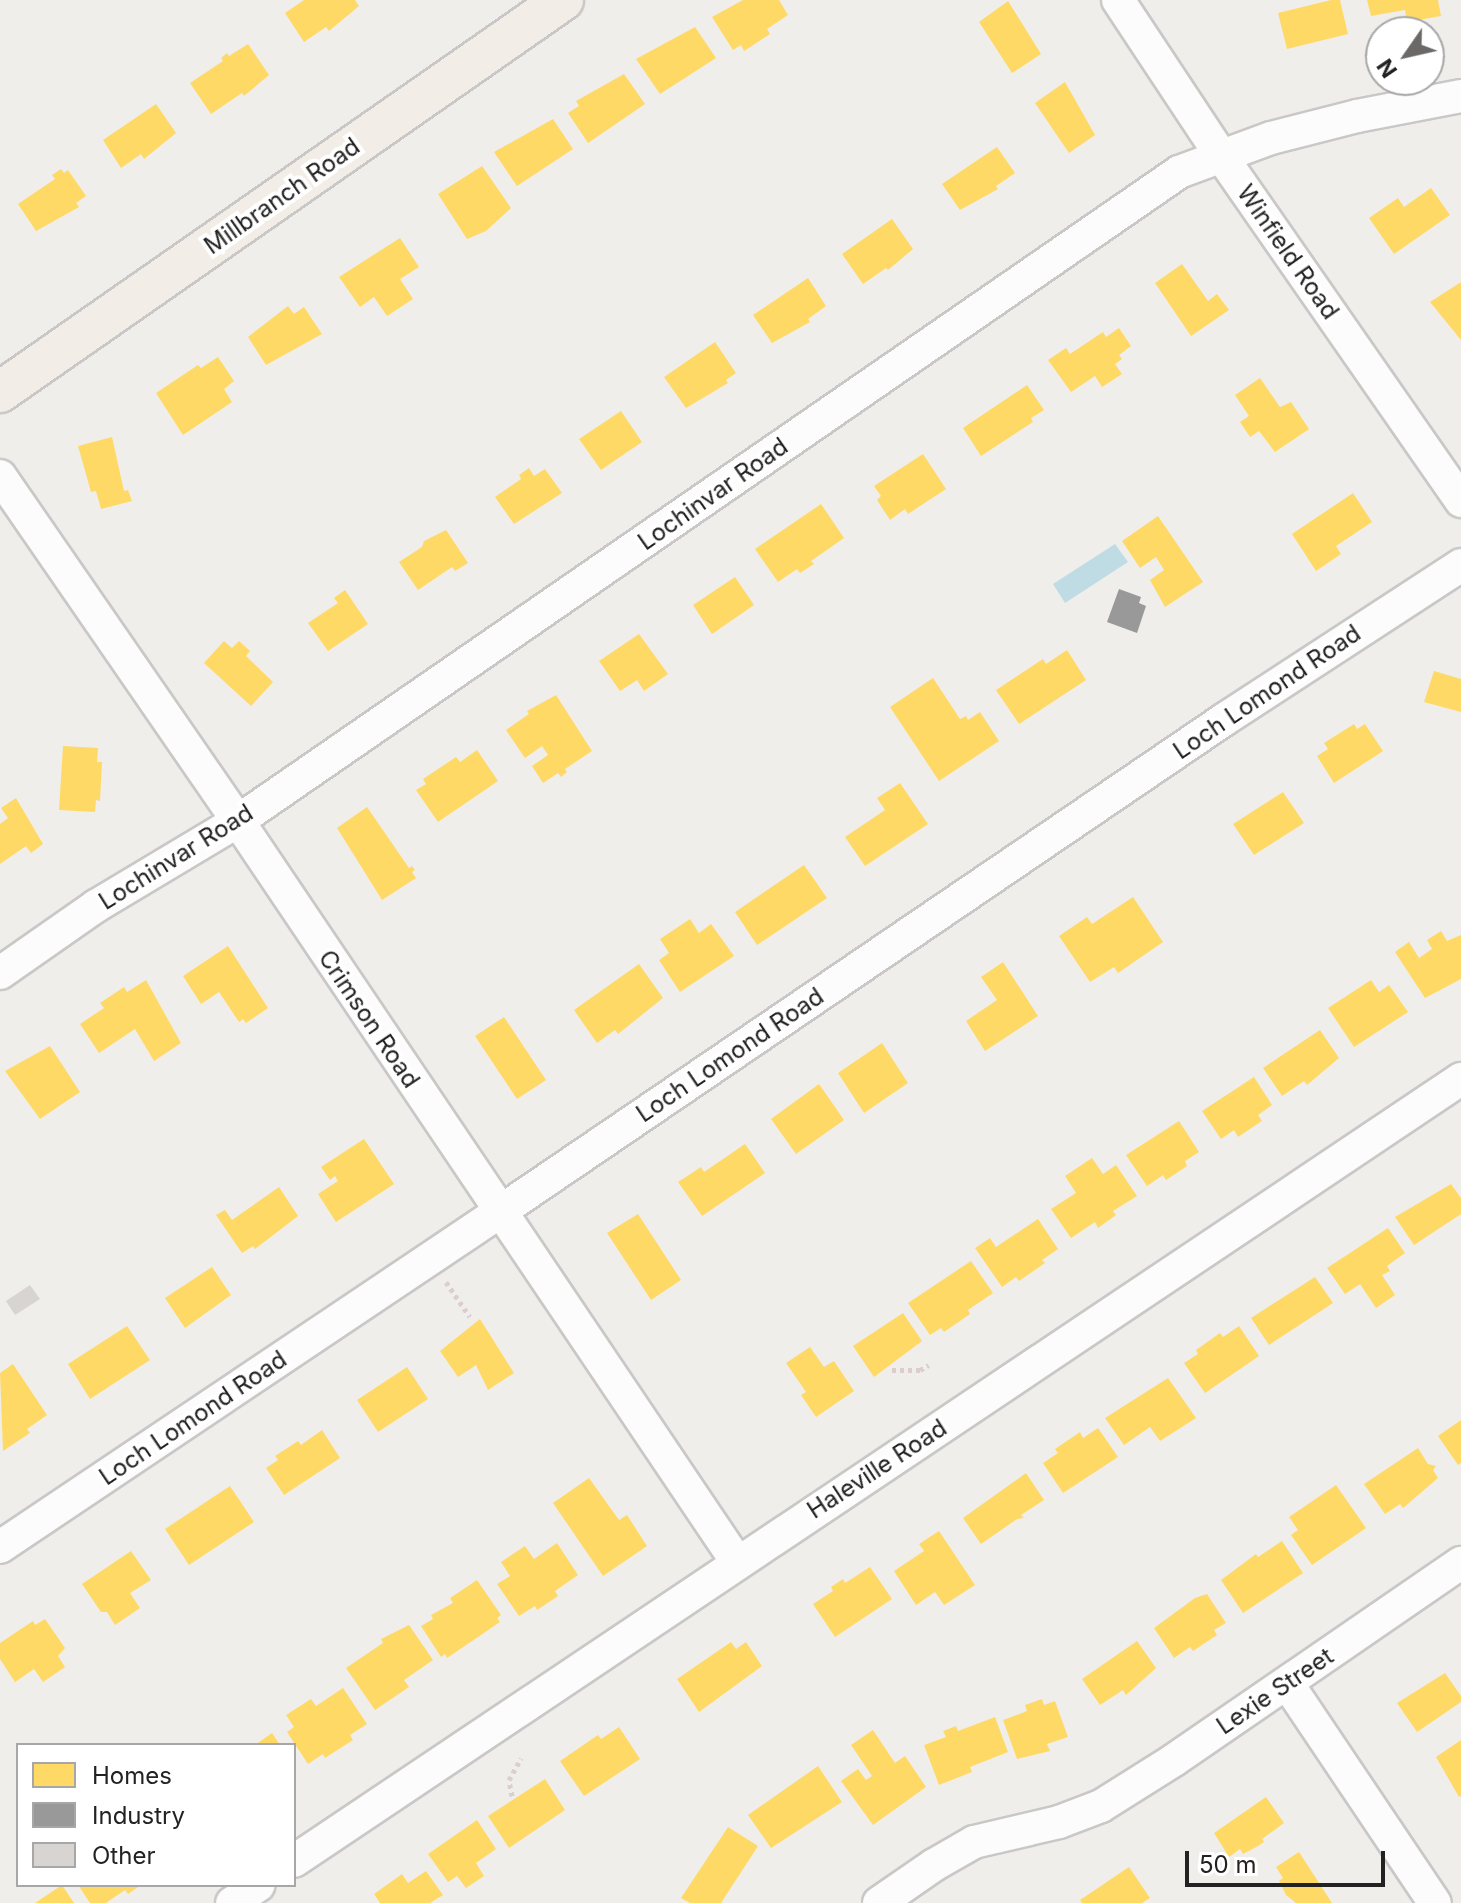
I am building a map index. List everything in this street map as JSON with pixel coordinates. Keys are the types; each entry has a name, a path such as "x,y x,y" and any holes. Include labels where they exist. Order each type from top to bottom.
{"main road":[{"name":"Millbranch Road","path":"0,392 563,0"}],"street":[{"name":"Winfield Road","path":"1118,0 1222,157 1461,501"},
{"name":"Lochinvar Road","path":"0,973 96,906 238,821 1179,172 1271,138 1357,116 1461,96"},
{"name":"Crimson Road","path":"0,476 238,821 737,1562"},
{"name":"Loch Lomond Road","path":"0,1547 1225,719 1461,565"},
{"name":"Haleville Road","path":"296,1860 1461,1079"},
{"name":"Lexie Street","path":"879,1903 974,1842 1086,1812 1150,1775 1461,1563"},
{"path":"1287,1683 1435,1903"},
{"path":"232,1903 256,1887"}],"path":[{"path":"430,1259 470,1317"},
{"path":"892,1370 920,1370 929,1365"},
{"path":"512,1796 509,1780 521,1758"}],"water":[{"path":"1115,544 1128,562 1065,603 1053,584"}],"building: Homes":[{"path":"304,0 355,0 359,6 329,31 326,27 304,42 285,13"},
{"path":"743,0 779,0 788,15 767,29 770,34 744,51 741,45 733,50 712,17"},
{"path":"1340,0 1348,34 1287,49 1278,13"},
{"path":"1367,0 1438,0 1441,16 1406,16 1405,10 1371,16"},
{"path":"1008,1 1041,54 1012,73 979,22"},
{"path":"695,27 716,58 660,94 636,59"},
{"path":"248,44 269,75 244,96 242,93 211,114 190,83 223,61 221,58 227,53 229,56"},
{"path":"624,74 645,104 588,143 568,113 579,106 576,101"},
{"path":"1065,82 1095,135 1069,153 1035,103"},
{"path":"156,104 176,133 144,159 141,154 121,168 103,140"},
{"path":"553,119 573,149 517,186 494,152"},
{"path":"997,147 1015,173 996,186 998,189 960,210 942,184"},
{"path":"482,166 511,208 486,231 467,239 438,194"},
{"path":"61,169 64,173 68,170 86,196 76,203 79,207 36,231 18,204 55,179 52,175"},
{"path":"1431,188 1450,215 1394,254 1369,218 1398,198 1404,207"},
{"path":"892,219 913,249 888,270 886,268 863,284 842,254"},
{"path":"400,238 419,267 400,279 413,299 387,316 374,297 360,307 339,277"},
{"path":"1182,264 1208,301 1217,294 1229,310 1191,336 1155,283"},
{"path":"808,278 826,306 808,319 810,322 772,343 753,315"},
{"path":"1461,282 1461,340 1430,302"},
{"path":"288,306 294,314 304,307 322,334 266,365 248,337"},
{"path":"1119,328 1131,346 1119,355 1122,359 1115,364 1122,374 1102,387 1095,376 1071,392 1048,360 1066,348 1070,354 1103,332 1106,337"},
{"path":"715,342 736,373 726,380 728,383 686,408 664,377"},
{"path":"218,357 234,381 224,389 232,402 183,435 156,393 198,365 201,368"},
{"path":"1260,378 1280,407 1291,402 1309,429 1275,452 1259,431 1250,437 1240,422 1249,416 1235,395"},
{"path":"1027,385 1044,410 1031,418 1033,422 981,456 963,428"},
{"path":"621,411 642,442 601,470 579,439"},
{"path":"112,437 124,491 128,490 132,501 101,509 96,491 91,492 78,446"},
{"path":"923,454 946,489 908,514 905,509 890,520 877,500 881,496 874,486"},
{"path":"529,468 534,476 545,469 562,493 514,524 495,497 521,479 519,475"},
{"path":"1353,493 1372,522 1336,546 1341,554 1316,571 1292,534"},
{"path":"821,504 844,538 811,561 814,564 800,573 797,569 778,582 755,549"},
{"path":"1158,516 1203,582 1165,607 1150,580 1164,570 1156,557 1140,568 1122,541"},
{"path":"446,530 468,563 455,571 452,567 418,590 399,562 422,547 424,541"},
{"path":"735,577 754,605 712,634 693,605"},
{"path":"345,590 368,624 328,651 308,623 338,603 334,598"},
{"path":"639,634 668,674 644,691 637,680 620,691 599,661"},
{"path":"224,641 232,648 239,641 250,651 246,656 273,682 251,706 204,663"},
{"path":"1067,650 1086,680 1019,724 996,690 1043,659 1046,664"},
{"path":"1434,671 1461,679 1461,712 1424,702"},
{"path":"933,678 960,719 966,716 968,720 980,712 999,741 939,781 890,707"},
{"path":"556,695 592,751 565,769 567,772 561,777 558,773 543,783 532,766 548,755 542,746 525,758 506,730 529,714 527,711"},
{"path":"1354,724 1357,729 1365,724 1383,751 1334,783 1317,756 1328,749 1324,743"},
{"path":"63,746 98,748 97,762 102,762 100,801 96,800 95,812 59,810"},
{"path":"477,750 498,781 438,822 416,790 426,784 423,779 456,757 460,762"},
{"path":"900,783 928,824 865,866 845,837 885,810 877,798"},
{"path":"1283,792 1304,823 1254,855 1233,824"},
{"path":"16,798 43,844 31,853 26,846 0,864 0,824 8,818 1,808"},
{"path":"367,807 409,868 412,866 415,870 412,872 416,878 382,900 337,828"},
{"path":"804,865 827,898 757,945 735,912"},
{"path":"1133,897 1163,942 1118,973 1114,967 1090,982 1059,936 1087,917 1092,924"},
{"path":"690,919 699,933 711,924 734,956 680,992 659,960 669,953 660,939"},
{"path":"1441,931 1447,941 1461,935 1461,979 1425,998 1395,952 1409,942 1419,958 1432,949 1427,940"},
{"path":"228,946 268,1008 246,1023 243,1019 239,1022 219,992 201,1004 183,976"},
{"path":"1003,962 1038,1016 985,1051 966,1021 997,1000 981,977"},
{"path":"639,964 663,998 618,1034 615,1030 597,1043 574,1010"},
{"path":"146,980 181,1043 154,1061 135,1029 99,1053 80,1024 104,1008 100,1003 124,987 127,992"},
{"path":"1371,980 1379,992 1389,985 1408,1012 1354,1047 1328,1008"},
{"path":"504,1017 546,1080 517,1099 475,1036"},
{"path":"1320,1030 1339,1058 1307,1085 1304,1081 1282,1096 1263,1068"},
{"path":"882,1043 908,1083 864,1113 838,1073"},
{"path":"50,1046 80,1092 40,1119 5,1071"},
{"path":"1254,1077 1272,1105 1258,1115 1262,1121 1238,1137 1234,1130 1221,1139 1202,1111"},
{"path":"819,1084 844,1120 796,1154 771,1119"},
{"path":"1179,1121 1199,1152 1185,1161 1187,1166 1166,1180 1163,1175 1147,1186 1126,1155"},
{"path":"364,1139 394,1184 336,1222 318,1194 338,1181 335,1176 330,1180 321,1167"},
{"path":"745,1144 765,1173 702,1216 678,1182 701,1167 704,1172"},
{"path":"1092,1158 1103,1174 1116,1165 1137,1196 1113,1211 1116,1215 1098,1228 1095,1222 1071,1238 1051,1209 1076,1193 1065,1176"},
{"path":"1451,1184 1461,1198 1461,1214 1414,1245 1395,1217"},
{"path":"279,1187 298,1216 255,1249 253,1246 242,1253 216,1215 225,1210 232,1220"},
{"path":"638,1214 681,1280 651,1300 607,1233"},
{"path":"1038,1219 1058,1249 1042,1260 1045,1263 1019,1281 1016,1277 1002,1287 975,1248 990,1238 996,1247"},
{"path":"1388,1228 1405,1253 1387,1266 1390,1271 1382,1275 1395,1295 1376,1308 1360,1284 1345,1294 1327,1268"},
{"path":"971,1261 993,1293 944,1332 941,1328 930,1335 908,1303"},
{"path":"212,1267 231,1295 185,1328 165,1298"},
{"path":"1315,1277 1333,1303 1269,1345 1251,1318"},
{"path":"903,1313 922,1341 874,1377 853,1346"},
{"path":"480,1319 514,1373 488,1390 476,1365 458,1377 440,1351"},
{"path":"127,1326 150,1360 90,1399 68,1364"},
{"path":"1239,1326 1259,1356 1205,1393 1184,1363 1220,1333 1223,1337"},
{"path":"810,1347 824,1367 834,1361 854,1391 816,1417 801,1395 806,1392 786,1363"},
{"path":"13,1364 47,1415 27,1429 30,1433 3,1451 0,1373"},
{"path":"407,1367 428,1399 378,1432 357,1400"},
{"path":"1168,1378 1196,1418 1160,1441 1150,1427 1124,1445 1105,1418"},
{"path":"1461,1420 1461,1463 1458,1465 1438,1436"},
{"path":"1098,1428 1118,1457 1063,1493 1043,1463 1058,1453 1055,1449 1080,1432 1083,1438"},
{"path":"322,1430 340,1458 284,1495 266,1468 278,1460 275,1456 298,1441 301,1445"},
{"path":"1418,1448 1428,1464 1436,1466 1433,1470 1438,1478 1403,1508 1400,1504 1385,1514 1364,1484"},
{"path":"1026,1473 1044,1500 1021,1515 1024,1518 1017,1519 981,1544 963,1518"},
{"path":"589,1478 619,1520 627,1515 647,1546 603,1576 553,1503"},
{"path":"1336,1485 1366,1528 1312,1565 1291,1535 1298,1530 1289,1517"},
{"path":"230,1486 254,1522 189,1565 165,1529"},
{"path":"939,1531 975,1585 944,1605 935,1592 916,1605 894,1571 924,1551 919,1544"},
{"path":"1282,1541 1303,1573 1243,1613 1221,1580 1256,1554 1258,1557"},
{"path":"557,1543 578,1575 555,1591 558,1596 537,1610 535,1606 519,1616 497,1584 510,1576 501,1562 525,1546 534,1559"},
{"path":"131,1551 151,1580 130,1593 140,1608 115,1625 107,1612 101,1612 82,1584"},
{"path":"870,1567 892,1599 835,1637 813,1604 833,1591 831,1587 843,1579 845,1583"},
{"path":"477,1580 501,1615 497,1618 500,1622 447,1658 445,1654 441,1657 421,1626 433,1619 431,1615 453,1603 450,1598"},
{"path":"1207,1594 1226,1623 1214,1630 1217,1635 1193,1651 1190,1647 1174,1658 1154,1628 1195,1598"},
{"path":"45,1619 65,1648 58,1656 65,1667 43,1682 34,1669 15,1682 0,1659 0,1643 33,1621 35,1625"},
{"path":"409,1625 433,1660 404,1680 409,1687 375,1710 346,1668 383,1643 381,1639"},
{"path":"1137,1641 1156,1668 1126,1695 1123,1690 1100,1705 1082,1679"},
{"path":"731,1642 736,1649 746,1642 762,1666 699,1712 677,1679"},
{"path":"1445,1673 1461,1696 1461,1702 1417,1732 1397,1703"},
{"path":"343,1688 367,1724 350,1735 353,1740 325,1758 323,1754 308,1764 287,1732 294,1727 286,1715 311,1699 316,1706"},
{"path":"1042,1699 1044,1705 1055,1701 1068,1737 1047,1744 1050,1751 1017,1759 1003,1720 1027,1711 1025,1705"},
{"path":"995,1717 1008,1752 970,1767 972,1772 939,1785 924,1745 946,1737 943,1731 956,1726 958,1731"},
{"path":"619,1727 640,1759 584,1796 560,1761 598,1735 601,1739"},
{"path":"873,1730 895,1763 905,1756 926,1787 873,1825 841,1781 858,1769 866,1780 872,1776 851,1745"},
{"path":"272,1733 279,1743 258,1743"},
{"path":"1461,1740 1461,1796 1459,1797 1436,1757"},
{"path":"818,1766 842,1802 771,1848 748,1815"},
{"path":"545,1779 565,1810 509,1848 488,1816"},
{"path":"1266,1797 1284,1823 1262,1839 1264,1842 1258,1846 1243,1854 1240,1849 1229,1857 1214,1833"},
{"path":"477,1820 496,1849 476,1863 484,1876 466,1888 457,1876 448,1882 428,1854"},
{"path":"728,1827 758,1846 721,1903 690,1903 681,1898"},
{"path":"1299,1852 1332,1903 1296,1903 1286,1895 1279,1881 1283,1878 1276,1867"},
{"path":"1129,1867 1150,1898 1142,1903 1082,1903 1080,1900"},
{"path":"426,1871 443,1895 430,1903 380,1903 374,1894 402,1874 408,1883"},
{"path":"63,1887 74,1903 35,1903"},
{"path":"79,1887 138,1887 128,1894 125,1890 106,1903 90,1903"}],"building: Industry":[{"path":"1119,589 1141,597 1139,603 1146,606 1137,633 1107,622"}],"building: Other":[{"path":"30,1285 40,1299 15,1315 6,1301"}]}
